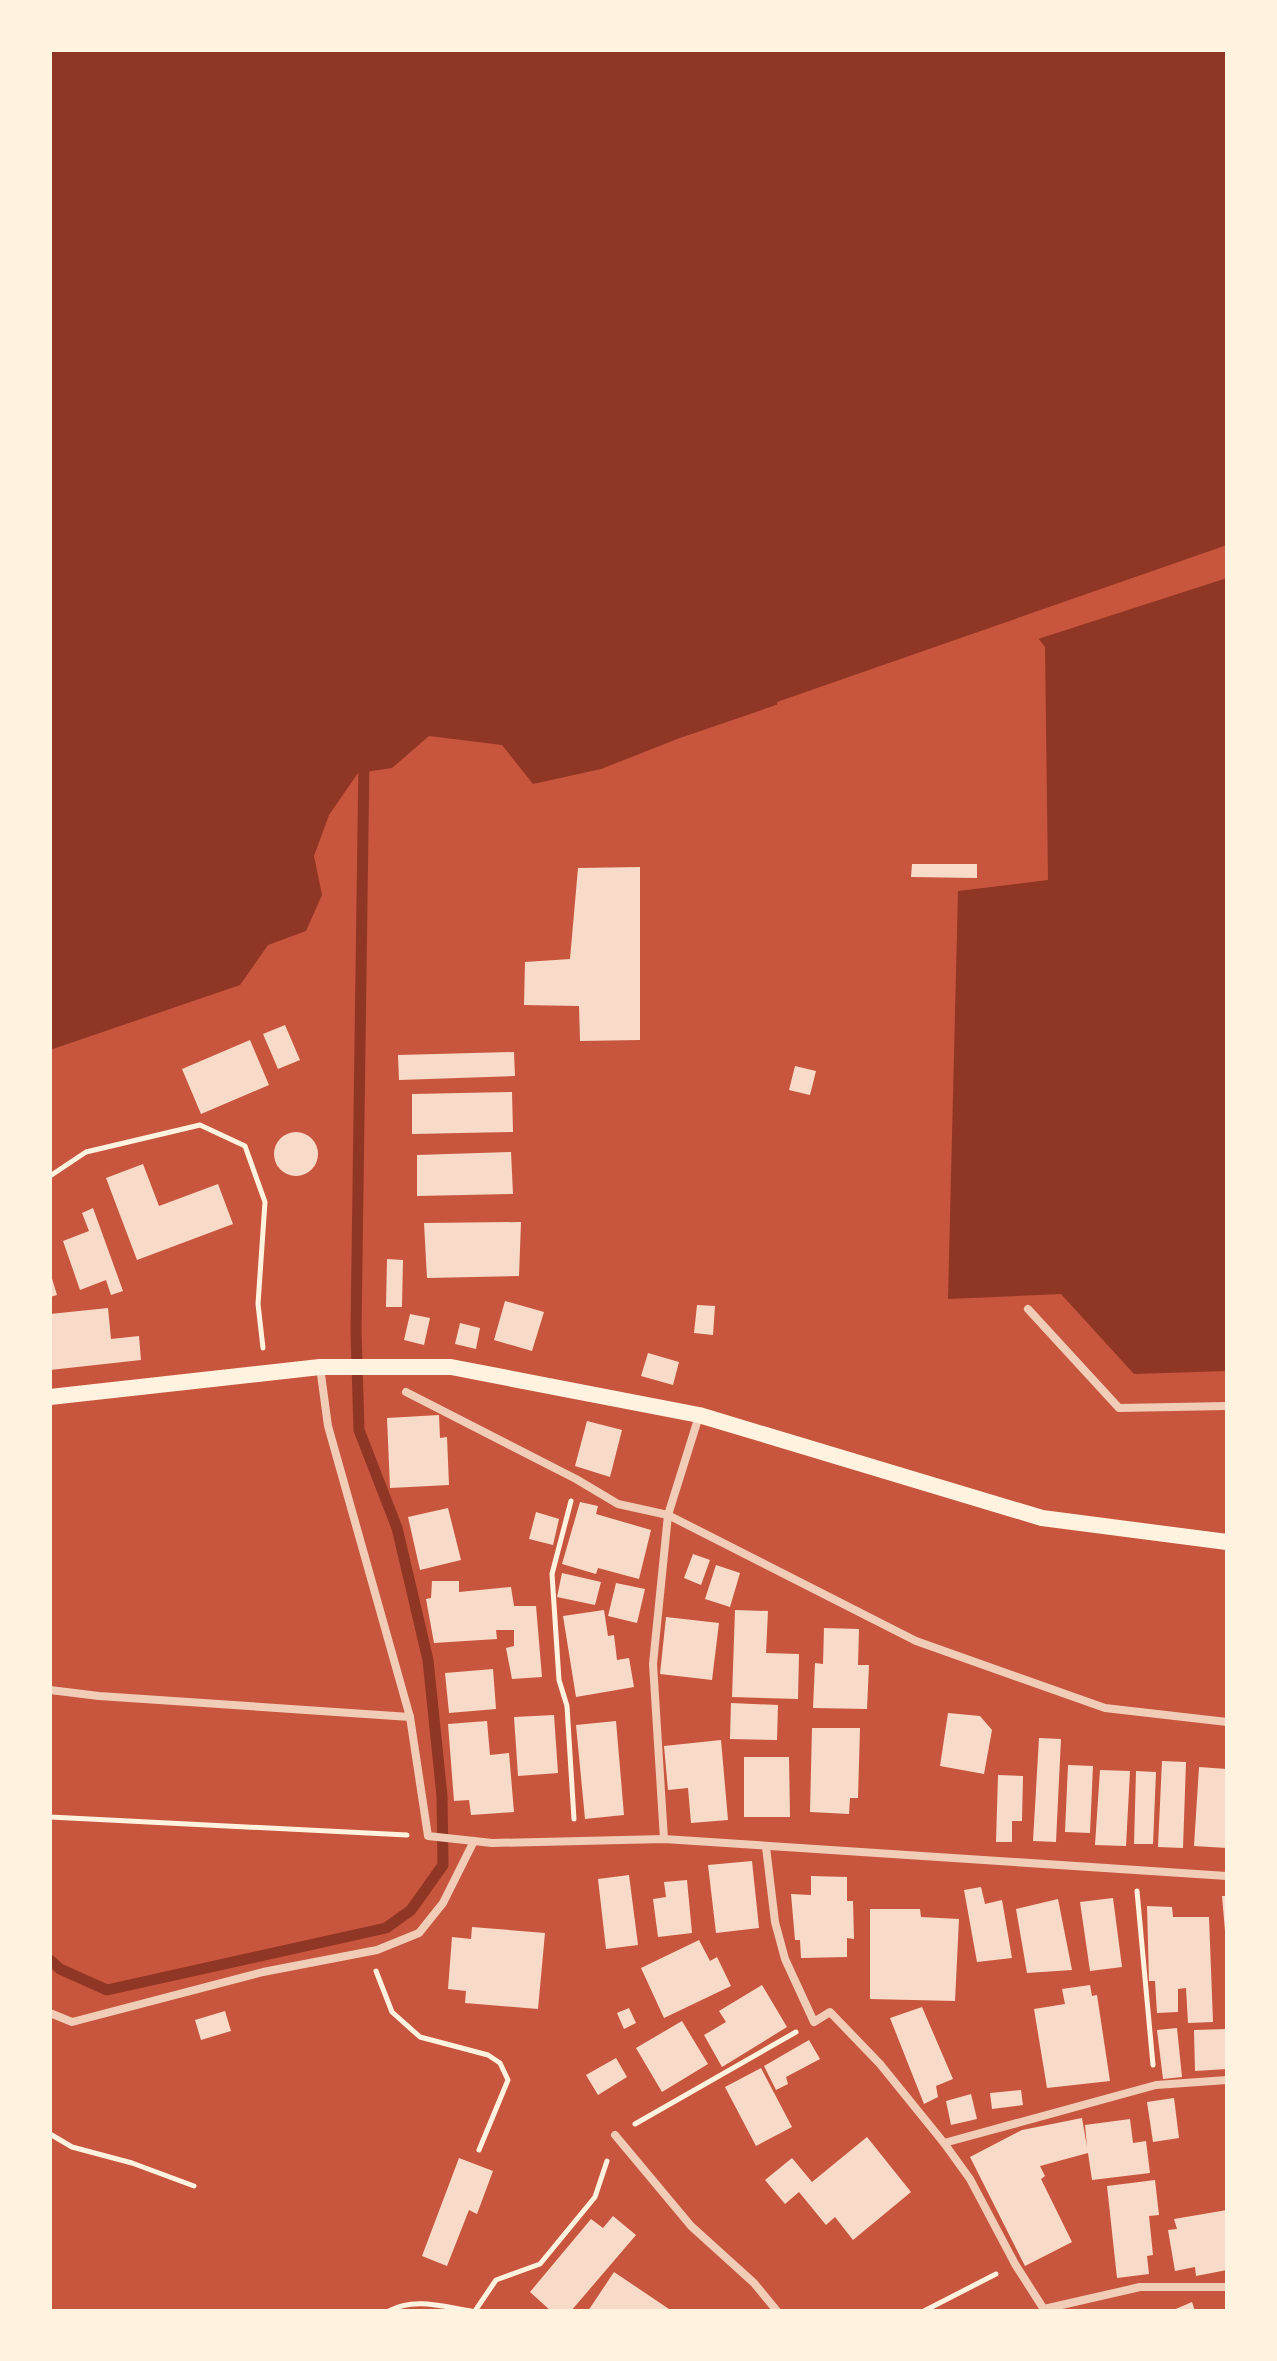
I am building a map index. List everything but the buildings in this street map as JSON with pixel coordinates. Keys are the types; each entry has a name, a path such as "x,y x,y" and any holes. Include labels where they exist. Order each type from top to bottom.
{"main road":[{"path":"50,1397 320,1367 451,1367 699,1415 1042,1518 1227,1542"}],"street":[{"path":"1028,1309 1119,1408 1227,1406"},
{"path":"320,1367 328,1426 410,1717 428,1836 474,1841 664,1839 1227,1876"},
{"path":"406,1392 576,1479 618,1504 668,1515 916,1641 1105,1708 1227,1722"},
{"path":"664,1839 653,1664 668,1515 699,1415"},
{"path":"50,1690 410,1717"},
{"path":"50,2013 72,2022 263,1972 369,1952 419,1933 443,1903 474,1841"},
{"path":"766,1847 782,1947 814,2022 830,2012 880,2064 944,2143 970,2179 1015,2264 1044,2310 1140,2287 1227,2287"},
{"path":"944,2143 1156,2085 1227,2080"},
{"path":"615,2135 691,2226 754,2283 777,2311"}],"path":[{"path":"50,1176 86,1152 200,1125 245,1146 265,1202 258,1304 265,1373"},
{"path":"576,1479 552,1574 559,1680 567,1706 576,1840"},
{"path":"50,1817 428,1836"},
{"path":"1135,1869 1142,1976 1156,2085"},
{"path":"369,1952 392,2012 420,2037 488,2055 500,2063 508,2080 479,2150"},
{"path":"50,2134 72,2147 132,2163 194,2186"},
{"path":"924,2311 1015,2264"},
{"path":"389,2311 400,2305 419,2303 471,2311"}],"shaded area":[{"path":"50,50 1227,50 1227,1371 1134,1374 1061,1294 948,1299 958,891 1048,880 1045,647 1024,620 680,738 601,769 533,784 502,745 429,736 392,768 358,773 329,815 314,856 322,895 306,931 268,945 240,985 50,1050"}],"pier":[{"path":"1227,545 1227,578 1035,640 1022,625 778,709 777,702"}],"waterway":[{"path":"50,1960 60,1969 107,1990 386,1928 411,1910 443,1865 442,1796 428,1660 397,1528 359,1430 356,1331 364,758"}]}
